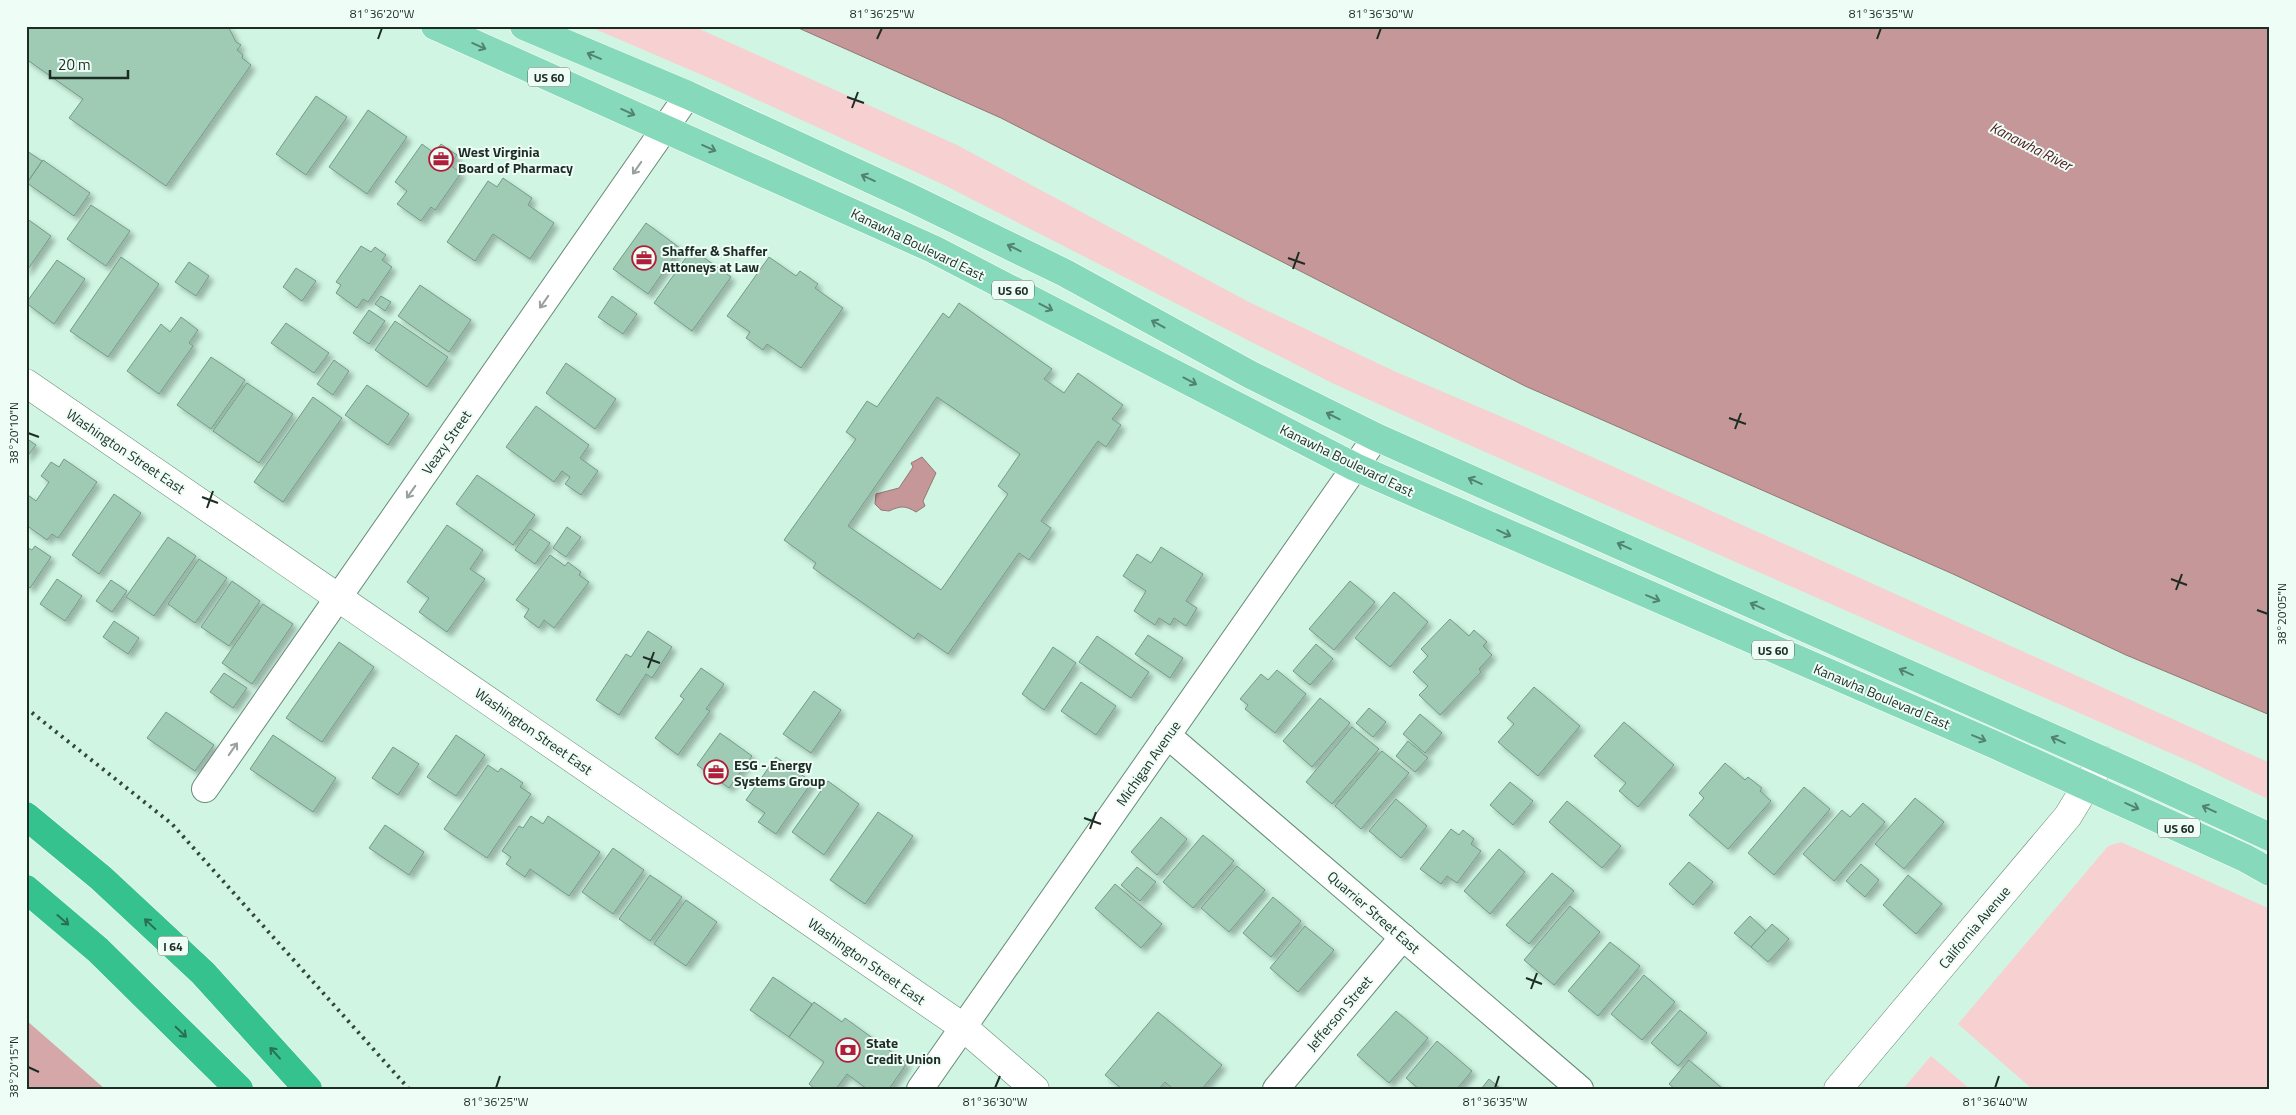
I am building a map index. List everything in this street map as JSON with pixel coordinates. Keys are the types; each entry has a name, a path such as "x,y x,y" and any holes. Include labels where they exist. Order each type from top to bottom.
{"highway":[{"name":"I 64","path":"26,816 101,878 203,973 308,1089"},
{"path":"26,889 98,950 239,1089"}],"main road":[{"name":"Kanawha Boulevard East","path":"435,26 933,249 1355,467 2087,786 2245,858 2270,872"},
{"name":"US 60","path":"524,26 688,95 909,196 1065,274 1251,375 1376,437 2102,760 2270,837"}],"street":[{"name":"Veazy Street","path":"205,789 688,95"},
{"name":"Washington Street East","path":"26,383 339,596 963,1027 1035,1089"},
{"name":"Michigan Avenue","path":"920,1089 1376,437"},
{"name":"Quarrier Street East","path":"1167,736 1580,1089"},
{"name":"California Avenue","path":"1838,1089 2068,816 2102,760"},
{"name":"Jefferson Street","path":"1276,1089 1403,937"}],"shaded area":[{"path":"588,26 693,26 957,145 1247,301 1394,371 1521,425 2270,763 2270,800 2193,763 1332,383 942,184 716,81"},
{"path":"2121,842 2270,909 2270,1089 2032,1089 1958,1024 2108,846"},
{"path":"26,1020 105,1089 26,1089"},
{"path":"1931,1056 1970,1089 1903,1089"}],"water":[{"name":"Kanawha River","path":"794,26 2270,26 2270,715 2126,655 1953,574 1525,386 1001,118"},
{"path":"922,457 936,473 923,501 925,506 916,512 902,507 889,511 881,510 875,504 876,494 899,488 913,467 911,463"}],"building":[{"path":"26,26 228,26 236,42 241,45 237,50 243,55 242,58 251,65 166,186 69,118 83,99 26,59"},
{"path":"316,96 347,117 306,175 276,154"},
{"path":"368,110 407,137 367,194 329,167"},
{"path":"422,144 434,153 441,144 457,155 450,165 461,173 435,210 431,207 421,221 397,204 407,191 395,182"},
{"path":"26,152 42,161 27,183"},
{"path":"43,160 90,193 74,216 27,183"},
{"path":"503,178 532,198 528,205 554,223 530,259 493,234 475,261 447,242 488,181 497,187"},
{"path":"91,205 130,231 106,266 67,239"},
{"path":"26,218 51,236 26,272"},
{"path":"646,223 680,248 648,294 613,269"},
{"path":"361,246 371,252 375,247 386,255 382,260 392,267 368,302 363,299 357,308 336,293 341,285 336,282"},
{"path":"692,249 731,277 692,331 654,303"},
{"path":"121,257 159,284 108,357 70,331"},
{"path":"769,257 796,276 800,271 818,284 815,288 843,308 801,368 767,344 763,350 746,338 750,332 727,316"},
{"path":"57,260 85,279 54,324 26,303"},
{"path":"189,262 209,276 196,296 175,282"},
{"path":"296,268 316,281 302,301 283,287"},
{"path":"420,285 471,320 449,352 398,316"},
{"path":"381,296 391,302 385,311 375,304"},
{"path":"612,296 637,314 623,334 598,317"},
{"path":"959,303 1052,369 1044,379 1064,393 1078,373 1123,405 1112,419 1121,425 1106,447 1098,441 1041,521 1051,528 1029,560 1019,553 948,654 918,633 914,639 813,568 816,563 784,540 856,439 846,432 867,401 877,407 943,313 949,318","holes":["937,397 1020,454 998,486 1008,494 941,590 848,526"]},
{"path":"369,310 385,321 369,344 353,333"},
{"path":"181,317 198,330 189,343 193,346 159,394 127,371 161,324 170,332"},
{"path":"395,321 448,357 427,387 375,350"},
{"path":"286,323 329,353 314,373 271,343"},
{"path":"211,357 245,380 211,429 177,405"},
{"path":"334,360 349,371 333,395 317,384"},
{"path":"566,363 616,399 595,429 546,393"},
{"path":"247,383 293,414 259,463 213,431"},
{"path":"367,385 409,414 388,445 345,415"},
{"path":"313,397 342,418 283,502 254,482"},
{"path":"536,406 589,445 580,458 598,471 581,495 565,484 570,477 562,471 554,482 506,447"},
{"path":"26,438 36,445 26,458"},
{"path":"64,459 97,482 58,538 52,534 47,540 26,525 26,497 28,495 36,501 49,482 41,476 51,462 59,467"},
{"path":"477,475 535,515 513,545 456,504"},
{"path":"114,494 141,513 99,574 72,555"},
{"path":"447,525 483,550 470,569 485,579 447,632 419,612 429,598 407,582"},
{"path":"567,527 581,537 566,557 553,548"},
{"path":"530,529 550,543 535,564 515,550"},
{"path":"168,537 196,556 154,616 126,597"},
{"path":"35,546 51,557 30,588 26,585 26,547 32,550"},
{"path":"1161,547 1203,574 1186,601 1197,608 1186,626 1174,618 1170,625 1159,618 1155,625 1134,611 1146,591 1123,576 1137,554 1151,563"},
{"path":"550,555 565,566 568,562 581,572 579,575 589,582 554,628 544,620 539,628 524,617 529,609 516,600"},
{"path":"199,559 227,578 195,623 168,604"},
{"path":"57,579 82,596 65,621 40,604"},
{"path":"111,580 127,591 112,612 96,601"},
{"path":"232,581 260,601 229,646 201,627"},
{"path":"1350,581 1375,602 1334,650 1309,629"},
{"path":"1394,592 1428,622 1390,667 1355,638"},
{"path":"263,604 293,624 252,684 222,663"},
{"path":"1450,619 1469,636 1474,630 1487,642 1483,646 1492,655 1479,669 1481,672 1440,715 1419,695 1428,686 1413,672 1428,656 1421,649"},
{"path":"114,621 139,638 128,654 103,637"},
{"path":"648,631 672,647 652,678 646,674 619,715 596,700 626,654 631,657"},
{"path":"1148,635 1183,658 1170,678 1135,654"},
{"path":"1097,636 1149,672 1131,698 1079,662"},
{"path":"339,642 374,667 322,742 286,718"},
{"path":"1316,644 1333,659 1310,685 1293,671"},
{"path":"1053,647 1076,663 1044,710 1022,694"},
{"path":"701,668 724,684 706,709 710,711 678,755 655,738 684,699 680,696"},
{"path":"1277,670 1306,694 1275,733 1245,709 1248,705 1240,699 1261,674 1268,680"},
{"path":"224,673 247,688 233,708 210,692"},
{"path":"1081,682 1116,706 1096,735 1061,711"},
{"path":"1534,687 1580,726 1538,776 1498,742 1514,724 1507,718"},
{"path":"814,691 841,710 811,753 783,734"},
{"path":"1320,698 1350,723 1312,767 1283,741"},
{"path":"1369,708 1386,722 1373,737 1356,723"},
{"path":"166,712 214,745 195,771 147,738"},
{"path":"1420,714 1442,733 1425,753 1403,734"},
{"path":"1624,722 1674,765 1638,807 1619,791 1626,783 1594,756"},
{"path":"1352,727 1379,749 1332,804 1306,782"},
{"path":"720,733 752,756 729,788 697,765"},
{"path":"273,735 336,778 313,812 250,769"},
{"path":"456,735 485,755 456,796 427,777"},
{"path":"1408,741 1428,758 1415,772 1396,756"},
{"path":"393,747 419,764 398,795 372,778"},
{"path":"1382,751 1409,773 1361,829 1335,806"},
{"path":"776,757 812,782 776,834 758,822 765,813 746,800"},
{"path":"1725,763 1745,780 1748,777 1762,788 1760,791 1771,801 1728,849 1689,815 1704,798 1699,793"},
{"path":"488,765 498,772 501,768 523,783 520,787 531,794 487,858 444,829"},
{"path":"828,781 859,804 824,855 792,832"},
{"path":"1510,782 1533,801 1513,825 1490,805"},
{"path":"1804,787 1830,809 1774,875 1748,853"},
{"path":"1915,798 1944,822 1904,869 1875,844"},
{"path":"1396,799 1427,826 1401,858 1369,831"},
{"path":"1567,801 1621,846 1602,868 1549,822"},
{"path":"1863,803 1885,822 1834,881 1803,854 1842,810 1850,817"},
{"path":"878,812 913,836 865,904 830,880"},
{"path":"531,816 543,824 548,816 600,852 569,896 530,869 525,877 506,864 511,857 502,851 519,826 523,828"},
{"path":"1161,817 1187,839 1157,875 1131,852"},
{"path":"385,825 424,852 409,875 369,848"},
{"path":"1451,829 1459,835 1463,830 1474,839 1471,844 1481,851 1457,883 1447,876 1441,884 1420,869"},
{"path":"1203,835 1234,861 1193,908 1163,882"},
{"path":"613,848 644,870 613,914 582,892"},
{"path":"1499,849 1525,872 1490,914 1464,891"},
{"path":"1689,862 1713,882 1693,905 1669,884"},
{"path":"1861,864 1879,880 1865,897 1846,881"},
{"path":"1237,866 1265,890 1229,932 1201,908"},
{"path":"1137,867 1156,882 1140,901 1121,885"},
{"path":"1552,873 1574,891 1529,944 1506,925"},
{"path":"650,875 682,897 650,941 619,919"},
{"path":"1908,875 1942,904 1916,934 1883,905"},
{"path":"1115,884 1162,924 1141,948 1095,908"},
{"path":"1273,897 1301,921 1271,957 1243,933"},
{"path":"686,900 717,922 686,966 654,944"},
{"path":"1570,906 1600,932 1554,985 1524,960"},
{"path":"1750,916 1766,931 1751,947 1734,933"},
{"path":"1772,924 1789,939 1768,962 1751,947"},
{"path":"1305,926 1334,950 1298,992 1270,968"},
{"path":"1610,942 1640,966 1598,1016 1568,991"},
{"path":"1644,975 1675,1002 1642,1040 1611,1014"},
{"path":"773,977 812,1004 789,1037 750,1010"},
{"name":"State Credit Union","path":"814,1002 842,1022 845,1018 907,1063 889,1089 867,1089 847,1074 836,1089 815,1089 809,1084 824,1062 789,1037"},
{"path":"1680,1010 1707,1033 1678,1066 1651,1043"},
{"path":"1396,1011 1428,1038 1389,1083 1357,1055"},
{"path":"1158,1012 1222,1065 1202,1089 1173,1089 1165,1082 1159,1089 1122,1089 1105,1075"},
{"path":"1437,1041 1472,1071 1457,1089 1419,1089 1406,1078"},
{"path":"1689,1060 1723,1089 1675,1089 1669,1084"},
{"path":"1489,1079 1501,1089 1481,1089"}],"railway":[{"path":"26,708 172,824 409,1089"}],"place":[{"name":"West Virginia Board of Pharmacy","path":"441,159"},
{"name":"Shaffer & Shaffer Attoneys at Law","path":"644,258"},
{"name":"ESG - Energy Systems Group","path":"716,772"},
{"name":"State Credit Union","path":"848,1050"}]}
